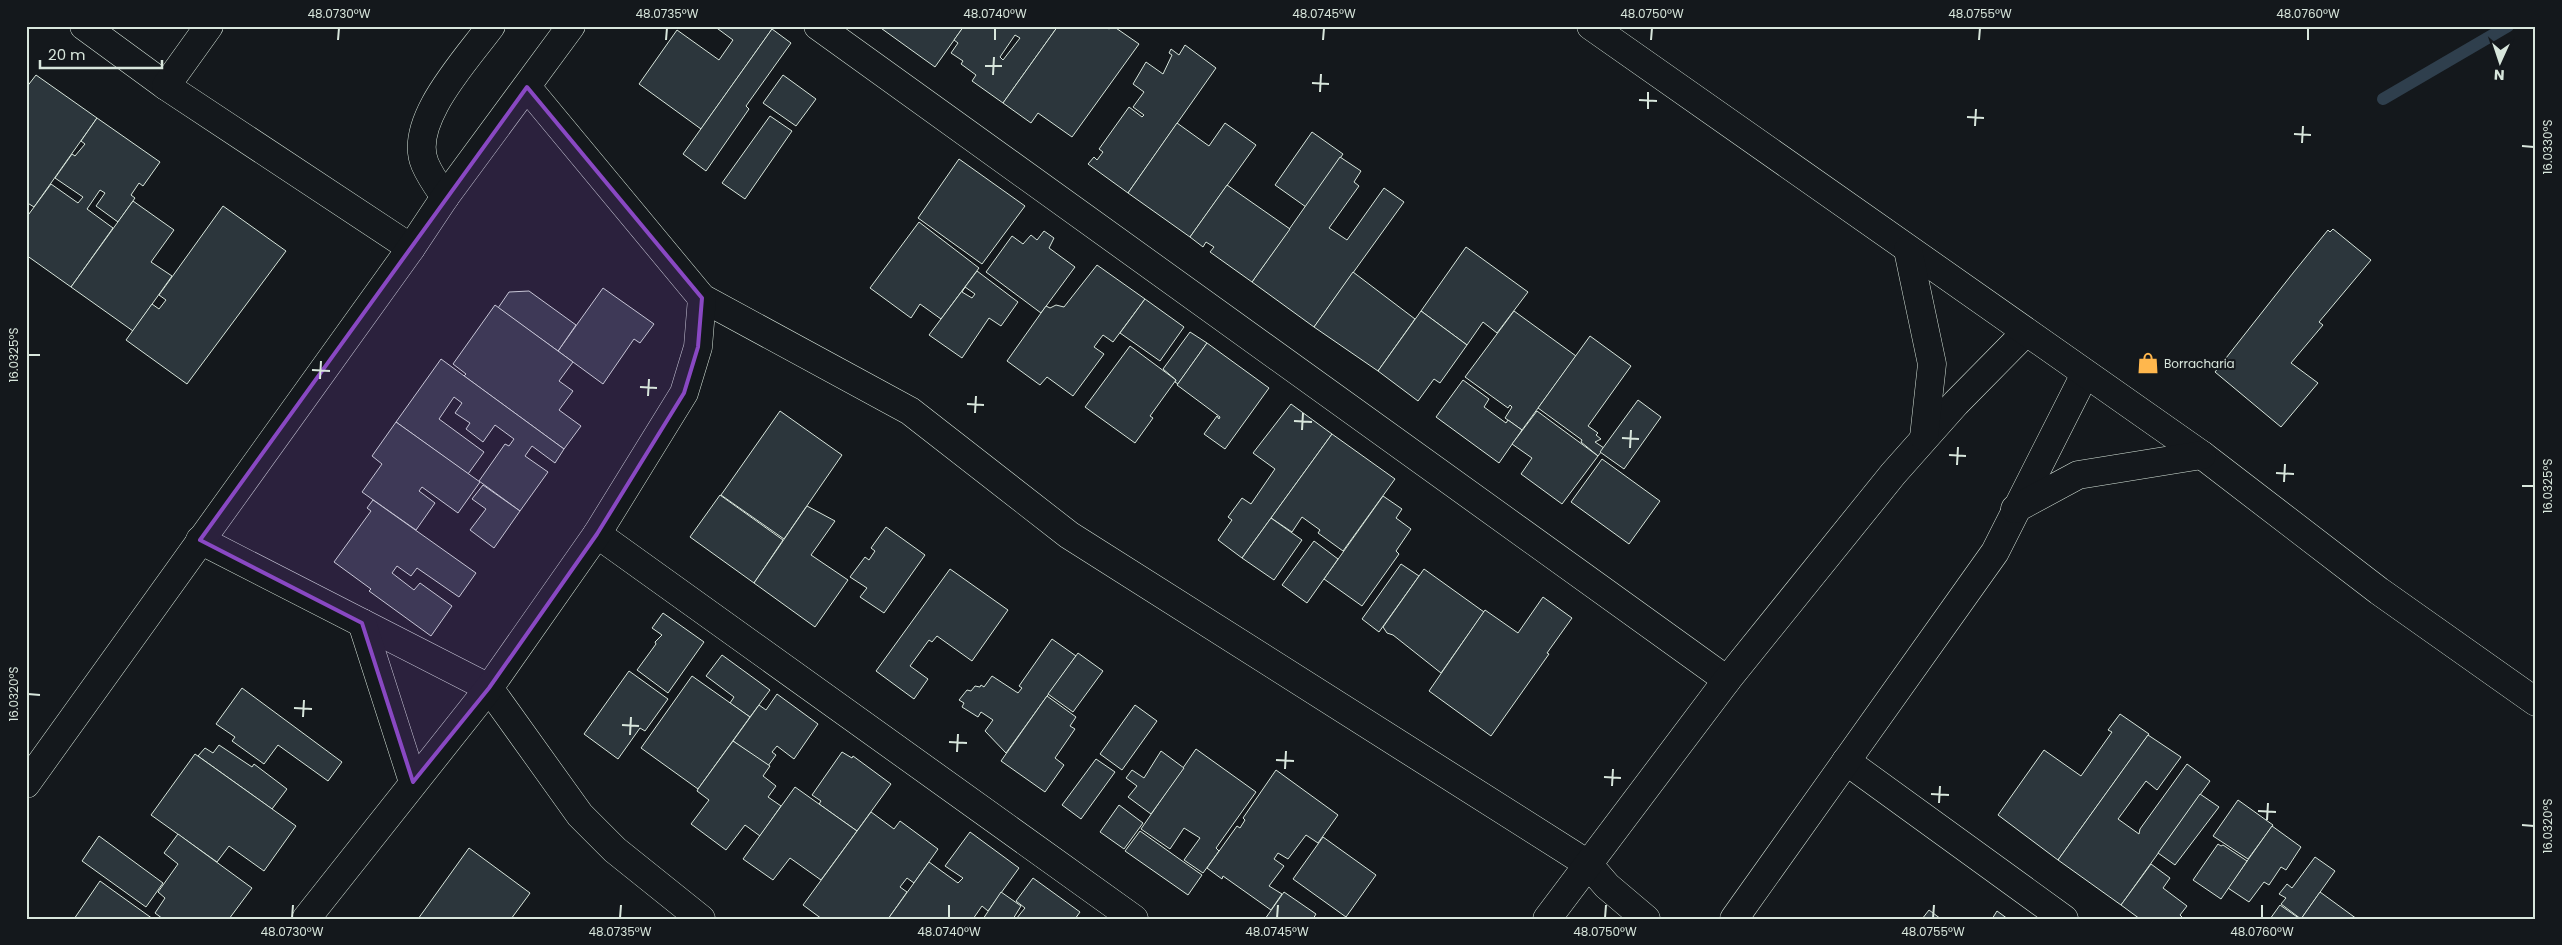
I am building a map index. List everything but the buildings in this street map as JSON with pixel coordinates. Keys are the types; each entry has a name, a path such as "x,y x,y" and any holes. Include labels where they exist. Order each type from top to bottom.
{"main road":[{"path":"84,26 166,86 411,248"},
{"path":"166,86 210,26"},
{"path":"445,198 424,163 422,138 434,104 491,26"},
{"path":"26,784 445,198 571,26"},
{"path":"818,26 1727,680"},
{"path":"1591,26 2202,455 2379,591 2536,702"},
{"path":"527,87 702,298 910,410 1068,535 1588,864 1608,886 1646,919"},
{"path":"1908,250 1932,364 1924,437"},
{"path":"306,919 489,688 597,534 684,393 698,347 702,298"},
{"path":"1547,919 1727,680 1924,437 2026,332"},
{"path":"1734,919 1995,552 2015,509 2085,374"},
{"path":"2015,509 2078,475 2202,455"},
{"path":"597,534 1134,919"},
{"path":"200,540 489,688 580,816 615,850 701,919"},
{"path":"362,624 413,782"},
{"path":"1846,761 2064,919"}],"highlighted area":[{"path":"527,87 702,298 698,347 684,393 597,534 489,688 413,782 362,623 200,540"}],"waterway":[{"path":"2383,99 2508,26"}],"place":[{"name":"Borracharia","path":"2148,363"}]}
